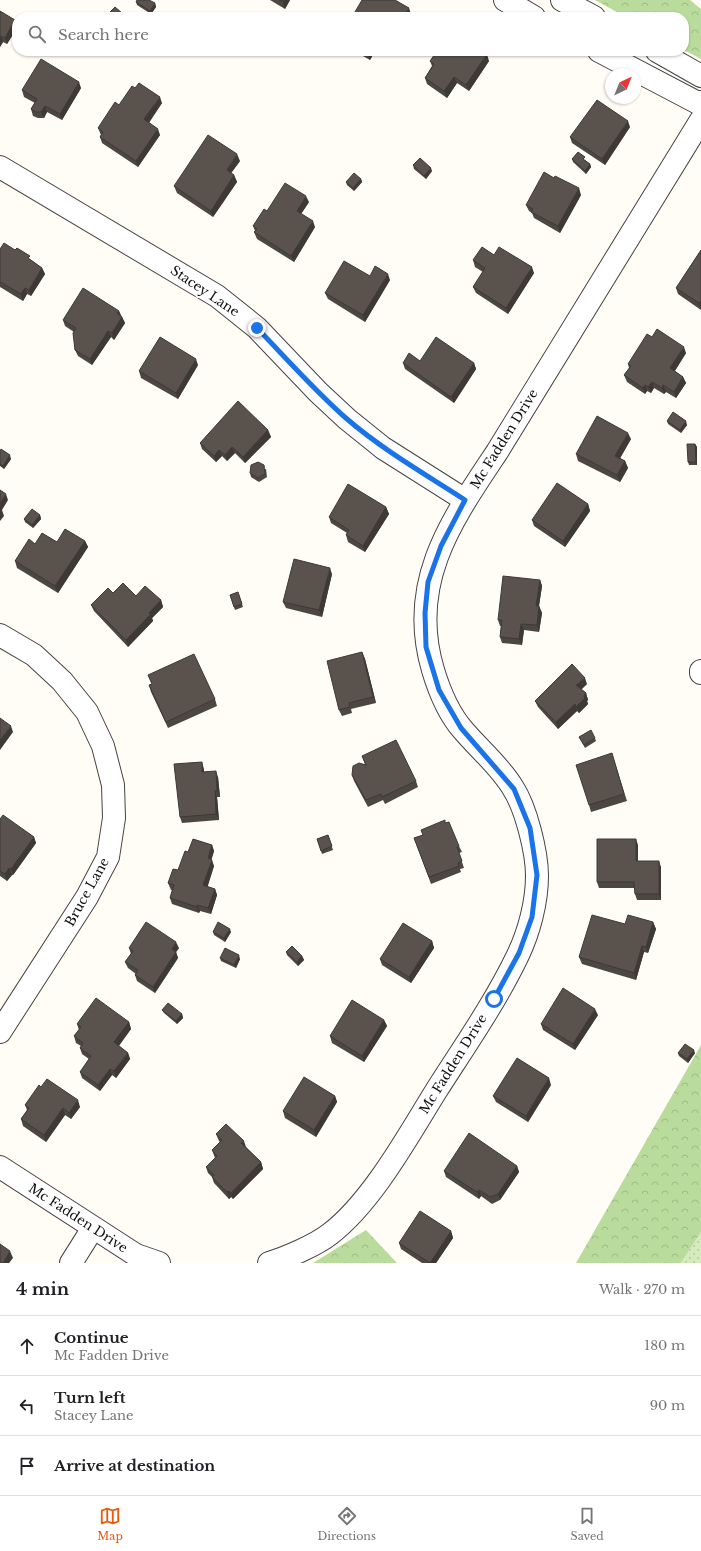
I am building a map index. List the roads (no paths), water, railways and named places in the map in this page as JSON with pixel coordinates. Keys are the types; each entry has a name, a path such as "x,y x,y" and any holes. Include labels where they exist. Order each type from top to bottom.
{"street":[{"path":"505,0 525,12"},
{"path":"562,0 585,12"},
{"path":"609,56 698,103 701,102"},
{"path":"666,56 701,76"},
{"name":"Mc Fadden Drive","path":"269,1263 282,1259 329,1235 362,1202 395,1155 494,999 519,953 532,917 537,875 530,828 514,789 461,728 439,690 426,647 425,613 428,582 441,546 465,500 497,452 701,120"},
{"name":"Stacey Lane","path":"0,167 217,296 257,328 347,420 383,448 465,500"},
{"name":"Bruce Lane","path":"0,635 34,655 62,681 87,712 103,746 113,785 114,818 108,857 83,903 0,1032"},
{"name":"Mc Fadden Drive","path":"0,1167 136,1255 159,1263"},
{"path":"71,1263 93,1228"}]}
